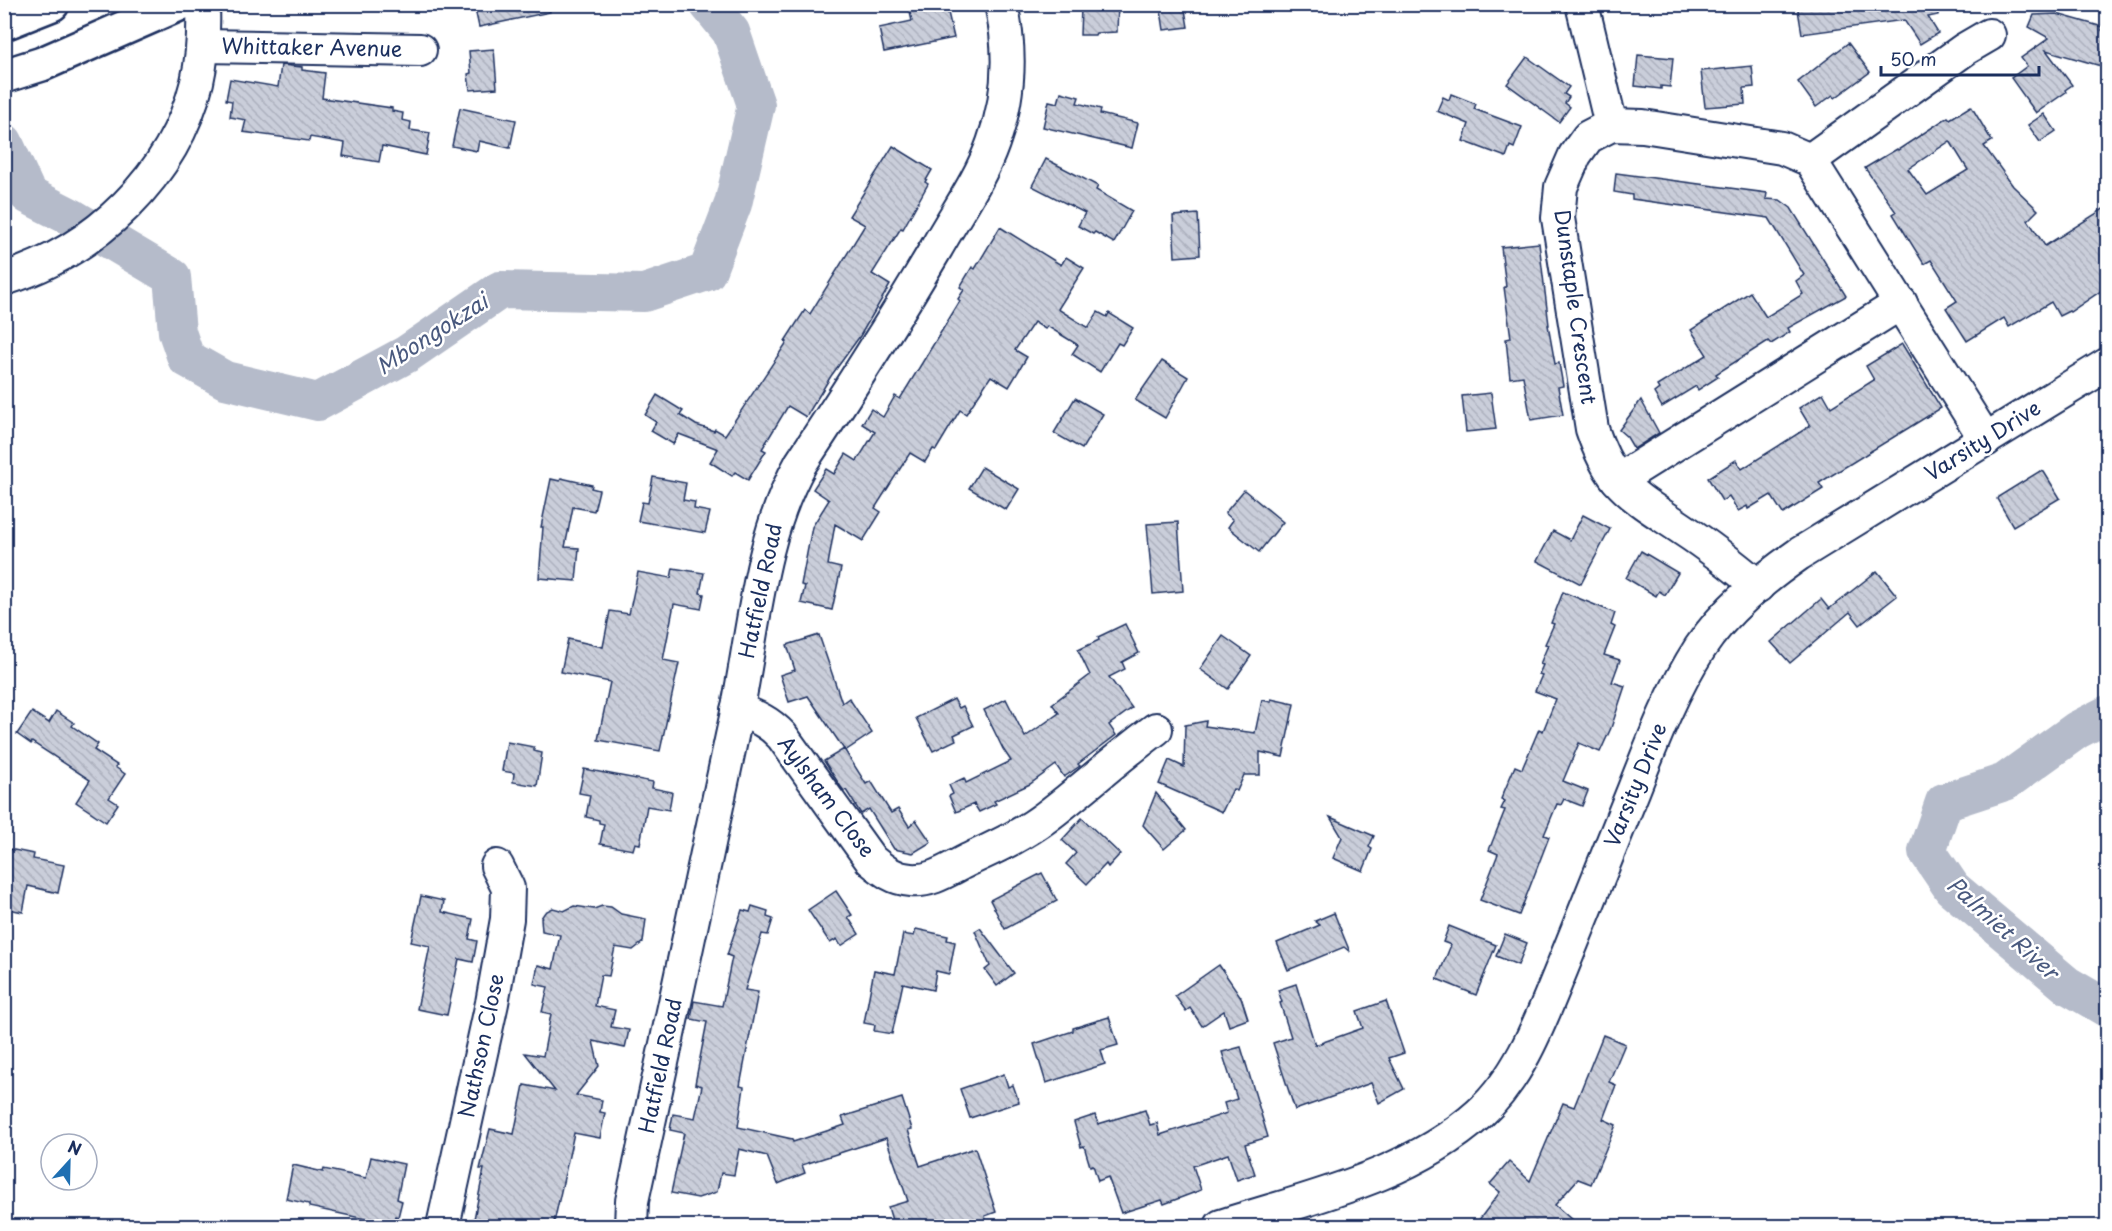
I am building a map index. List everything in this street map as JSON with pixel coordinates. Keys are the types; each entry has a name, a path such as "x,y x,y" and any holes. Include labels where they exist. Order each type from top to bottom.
{"highway":[{"path":"4,23 52,4"},
{"path":"4,76 197,20"}],"street":[{"name":"Hatfield Road","path":"631,1227 632,1201 737,710 766,557 777,516 787,489 917,281 972,186 993,144 1006,93 1009,67 1007,29 1000,4"},
{"path":"1582,4 1611,126"},
{"name":"Whittaker Avenue","path":"4,279 47,263 99,230 135,197 163,158 188,111 197,82 197,20 420,50"},
{"path":"1986,440 1810,160 1965,49 1989,35"},
{"name":"Dunstaple Crescent","path":"1758,586 1707,546 1638,499 1618,480 1606,464 1592,429 1558,218 1561,187 1575,155 1588,137 1611,126 1643,126 1782,148 1810,160"},
{"path":"1618,480 1902,303"},
{"name":"Varsity Drive","path":"1221,1227 1402,1165 1453,1134 1477,1116 1501,1091 1527,1048 1659,726 1701,647 1717,626 1758,586 1799,554 2108,364"},
{"name":"Aylsham Close","path":"737,710 764,720 782,736 871,860 900,879 912,880 937,876 1014,838 1046,817 1128,749 1156,729"},
{"name":"Nathson Close","path":"443,1227 492,1003 507,919 508,888 497,866"}],"building":[{"path":"479,4 549,4 550,12 479,27 475,9 480,8"},
{"path":"908,4 946,4 954,38 884,52 879,28 912,21"},
{"path":"1089,4 1118,4 1117,32 1080,35 1081,7"},
{"path":"1160,4 1184,4 1188,27 1164,30"},
{"path":"1797,4 1948,4 1938,11 1938,15 1928,17 1938,33 1920,44 1904,20 1802,34"},
{"path":"2057,14 2103,27 2102,30 2108,32 2108,42 2101,66 2046,50 2072,85 2065,90 2066,92 2036,113 2011,78 2027,66 2021,58 2049,38 2029,27 2034,15"},
{"path":"1848,43 1870,72 1835,98 1833,95 1816,107 1798,82"},
{"path":"494,49 497,88 470,90 469,51"},
{"path":"1638,55 1673,58 1670,87 1661,86 1661,89 1635,86"},
{"path":"1527,57 1569,87 1564,94 1569,97 1565,103 1570,107 1559,122 1507,84"},
{"path":"281,65 325,73 322,98 392,108 392,111 403,113 402,120 411,122 410,130 430,133 426,155 382,146 379,162 343,156 345,143 310,137 309,141 243,132 246,120 230,117 232,101 226,100 230,79 278,87"},
{"path":"1752,66 1754,87 1744,88 1745,104 1705,107 1701,71"},
{"path":"1061,92 1079,97 1077,103 1101,109 1100,114 1138,123 1132,148 1043,127 1049,101 1058,103"},
{"path":"1451,94 1476,104 1474,109 1522,127 1514,148 1510,146 1506,157 1463,141 1469,124 1437,111 1443,97 1449,100"},
{"path":"1971,106 1992,141 1984,146 2013,186 2038,210 2028,220 2045,246 2108,206 2108,286 2070,312 2059,316 2051,302 2009,327 2004,318 1967,341 1946,308 1957,301 1931,260 1924,264 1893,214 1896,212 1865,168 1898,150 1948,117 1950,119","holes":["1950,141 1968,170 1927,195 1908,169"]},
{"path":"460,108 516,120 510,148 479,141 477,151 452,146"},
{"path":"2044,114 2056,131 2040,142 2028,125"},
{"path":"893,146 932,170 925,182 928,184 903,229 901,228 872,274 890,285 860,336 831,376 806,417 788,406 762,449 766,451 748,480 735,472 732,476 710,462 718,449 679,434 673,444 651,431 656,422 645,415 657,395 683,411 680,415 696,425 714,431 715,429 725,435 787,342 785,341 805,310 810,314 865,225 849,216"},
{"path":"1046,159 1098,186 1096,190 1132,211 1114,243 1095,232 1093,234 1078,226 1085,213 1032,186"},
{"path":"1616,173 1767,193 1766,199 1780,200 1791,208 1846,296 1788,328 1790,332 1771,344 1768,341 1716,374 1718,377 1698,390 1696,386 1662,407 1654,393 1659,389 1657,386 1707,355 1691,330 1750,292 1766,317 1803,294 1796,281 1804,275 1769,218 1632,199 1632,195 1614,192"},
{"path":"1198,214 1200,255 1175,257 1173,216"},
{"path":"1000,227 1061,265 1066,257 1084,268 1058,309 1088,328 1098,312 1107,317 1109,313 1133,328 1122,345 1118,343 1100,372 1072,354 1078,345 1047,326 1045,329 1034,322 1015,350 1027,357 1009,387 991,376 966,414 960,410 936,450 933,449 925,462 910,453 875,508 881,512 863,541 835,524 828,565 841,568 832,610 801,603 805,586 801,585 812,527 829,500 813,489 826,469 834,474 846,454 857,461 875,432 862,424 871,409 883,417 895,396 900,399 960,301 958,299 964,290 960,287 972,267 975,269"},
{"path":"1539,243 1548,325 1555,364 1559,363 1563,386 1558,387 1563,415 1531,420 1523,376 1510,378 1506,339 1511,338 1501,247"},
{"path":"1902,344 1941,408 1819,483 1823,489 1783,514 1771,495 1748,509 1747,506 1738,511 1729,496 1722,501 1708,478 1736,460 1742,469 1810,426 1799,408 1823,393 1831,407 1874,380 1866,366"},
{"path":"1162,361 1188,377 1165,418 1135,400"},
{"path":"1491,393 1496,429 1466,432 1462,396"},
{"path":"1075,398 1103,414 1082,449 1054,433"},
{"path":"1641,400 1659,433 1634,449 1627,437 1619,430"},
{"path":"982,467 1019,489 1006,510 969,488"},
{"path":"2040,471 2044,472 2060,498 2013,526 1997,499"},
{"path":"653,477 686,483 683,500 695,502 694,509 710,512 705,533 638,521 642,502 648,503"},
{"path":"561,478 592,485 591,488 599,490 594,511 573,507 565,547 579,548 576,581 539,578 543,527 541,527 551,479 560,481"},
{"path":"1244,490 1283,522 1259,552 1228,527 1233,520 1225,513"},
{"path":"1583,515 1610,529 1581,584 1537,561 1553,531 1570,540"},
{"path":"1178,522 1183,591 1153,594 1147,524"},
{"path":"1641,551 1678,573 1665,595 1659,591 1656,596 1626,578"},
{"path":"673,568 704,573 700,593 704,594 701,609 674,604 663,660 679,663 660,751 598,740 610,682 561,672 568,639 603,647 610,611 629,614 638,572 671,578"},
{"path":"1877,571 1897,596 1860,625 1850,612 1790,663 1771,642 1821,599 1829,609"},
{"path":"1563,592 1615,613 1611,625 1615,627 1604,655 1620,660 1612,682 1625,686 1600,752 1579,743 1563,781 1588,791 1582,806 1564,799 1561,805 1557,804 1544,835 1549,837 1519,915 1480,900 1498,854 1489,850 1505,810 1501,809 1505,801 1501,799 1515,766 1522,769 1539,729 1543,731 1556,699 1535,691 1542,675 1539,674 1543,665 1540,664 1548,645 1545,644 1554,624 1551,623"},
{"path":"1125,624 1139,653 1122,662 1125,669 1109,677 1132,708 1109,725 1116,735 1064,777 1056,765 1030,784 994,801 996,804 979,812 974,804 956,812 949,796 953,794 949,785 964,778 966,783 1011,761 984,710 1006,699 1025,737 1059,713 1052,704 1090,675 1078,650"},
{"path":"819,635 842,703 849,698 872,733 845,751 808,696 789,702 780,675 795,670 787,645"},
{"path":"1223,636 1251,656 1228,689 1200,669"},
{"path":"954,699 959,708 963,706 973,726 954,735 956,740 933,751 916,718"},
{"path":"1271,699 1294,704 1283,757 1260,752 1260,775 1244,775 1237,791 1233,789 1222,812 1159,784 1169,760 1184,767 1185,725 1206,721 1205,726 1255,733 1262,700 1271,702"},
{"path":"56,711 74,723 72,726 98,744 94,750 117,765 115,767 125,774 109,798 118,804 106,822 76,802 90,780 17,734 32,712 49,723"},
{"path":"507,742 534,747 534,751 542,753 537,786 513,782 514,773 502,771"},
{"path":"844,749 866,784 871,781 891,813 898,809 909,826 916,820 931,842 913,853 894,849 869,809 861,814 824,761"},
{"path":"584,769 653,782 652,788 672,792 669,810 647,806 640,844 635,843 633,850 600,844 604,824 599,823 599,820 586,817 590,795 579,793"},
{"path":"1156,793 1186,830 1164,849 1143,825"},
{"path":"1330,817 1374,836 1369,847 1372,849 1363,871 1333,858 1342,837"},
{"path":"1082,818 1120,854 1108,867 1106,864 1087,884 1066,864 1076,853 1062,840"},
{"path":"4,848 34,854 33,859 64,865 58,893 28,886 23,912 4,908"},
{"path":"1042,873 1057,901 1005,929 990,900"},
{"path":"836,891 852,915 848,917 859,934 841,946 837,939 830,943 808,910"},
{"path":"421,896 444,901 442,912 473,919 469,939 477,941 473,962 459,959 447,1015 417,1009 430,946 411,942"},
{"path":"574,906 594,909 602,906 611,907 621,914 646,919 643,942 633,950 615,947 609,976 601,975 595,1006 615,1010 611,1027 629,1030 625,1048 593,1041 599,1066 576,1095 602,1100 600,1112 605,1113 600,1138 574,1133 553,1227 508,1227 474,1219 484,1169 480,1169 490,1129 514,1134 524,1085 555,1091 525,1053 543,1056 551,1014 542,1012 548,987 534,984 538,965 553,969 560,935 542,931 541,918 545,912 553,908 564,911"},
{"path":"752,906 768,911 767,917 773,919 768,935 762,934 745,990 758,992 740,1086 744,1087 738,1127 792,1139 793,1142 845,1125 842,1117 902,1098 912,1129 908,1130 920,1166 975,1148 996,1212 985,1216 986,1220 968,1227 894,1227 888,1207 908,1201 886,1138 802,1165 805,1173 778,1184 767,1156 739,1149 734,1175 721,1173 717,1192 698,1198 671,1193 684,1133 670,1130 673,1114 695,1118 702,1086 695,1084 707,1022 691,1019 694,1001 722,1006 732,957 727,955 742,910 750,912"},
{"path":"1334,913 1350,952 1344,947 1288,970 1277,943 1320,925 1315,921"},
{"path":"1449,926 1496,945 1476,995 1437,979 1451,945 1443,942"},
{"path":"980,928 1014,973 997,986 985,970 990,966 975,931"},
{"path":"916,929 948,936 947,940 955,942 949,974 936,971 933,990 903,983 892,1034 874,1031 875,1025 864,1023 874,970 895,974 903,934 914,936"},
{"path":"1505,934 1527,943 1518,965 1496,956"},
{"path":"1219,965 1241,997 1248,1019 1229,1026 1224,1011 1202,1026 1190,1008 1186,1011 1175,996"},
{"path":"1296,984 1315,1045 1363,1028 1357,1011 1386,1001 1404,1053 1389,1058 1404,1089 1379,1103 1371,1083 1295,1110 1273,1043 1291,1037 1278,990"},
{"path":"1109,1017 1118,1045 1101,1050 1105,1064 1046,1083 1034,1044 1073,1031 1073,1028"},
{"path":"1603,1035 1625,1044 1609,1082 1616,1085 1603,1119 1616,1125 1591,1184 1578,1179 1555,1205 1580,1227 1487,1227 1479,1220 1500,1192 1490,1184 1509,1162 1530,1181 1563,1103 1574,1107"},
{"path":"1241,1047 1268,1137 1245,1144 1255,1174 1237,1180 1228,1154 1193,1166 1201,1190 1164,1204 1162,1200 1121,1213 1108,1177 1098,1181 1093,1165 1090,1166 1084,1146 1081,1147 1074,1122 1095,1115 1098,1124 1145,1110 1150,1125 1157,1123 1160,1135 1227,1113 1224,1103 1237,1099 1222,1052"},
{"path":"1004,1074 1008,1087 1013,1085 1019,1102 970,1118 960,1089"},
{"path":"371,1157 404,1164 397,1199 402,1201 398,1217 395,1216 393,1225 309,1207 309,1204 286,1199 293,1165 366,1178"}],"waterway":[{"name":"Mbongokzai","path":"4,142 28,195 73,218 172,277 177,332 186,358 225,380 318,402 407,354 500,290 644,293 707,272 733,204 756,105 731,32 708,4"},
{"name":"Palmiet River","path":"2108,714 2077,730 2005,782 1944,802 1927,851 1952,888 2067,985 2108,1009"}]}
